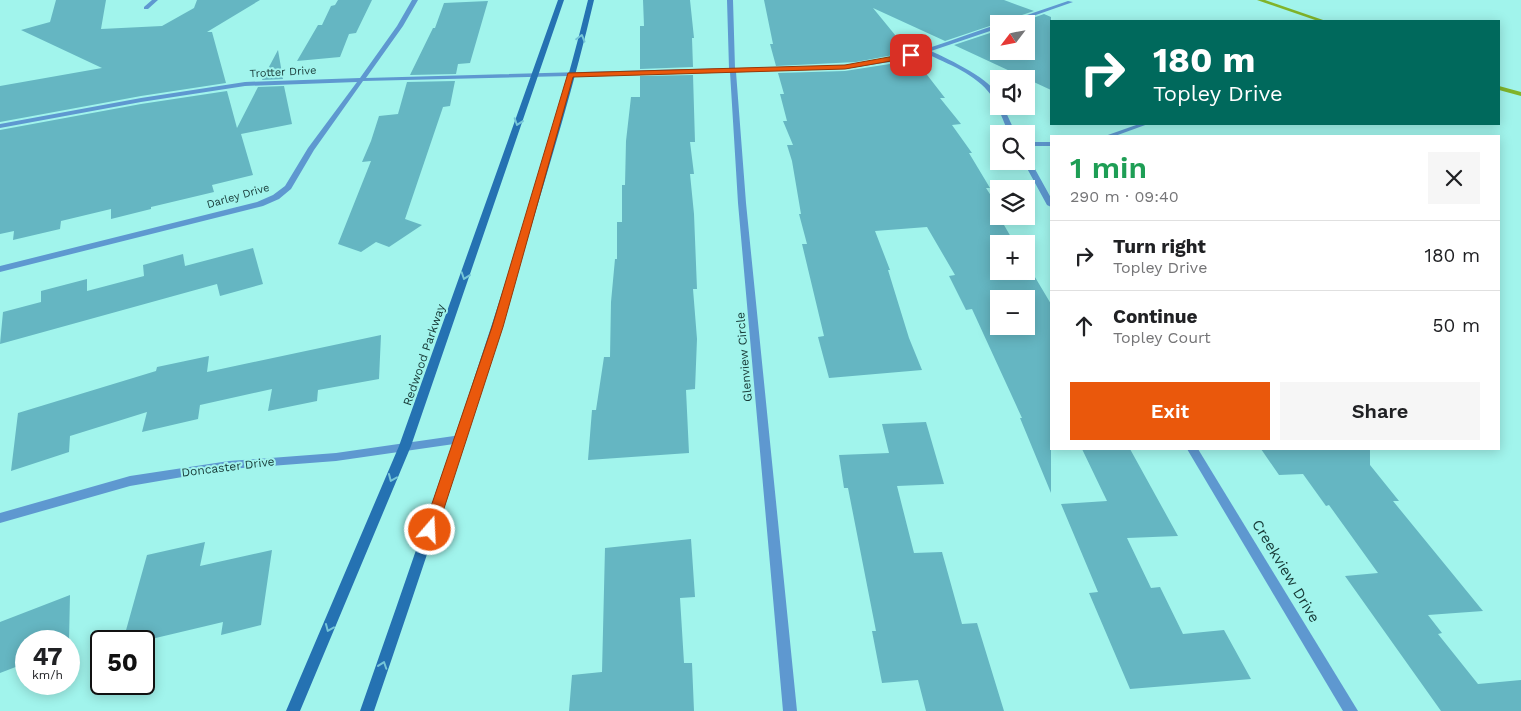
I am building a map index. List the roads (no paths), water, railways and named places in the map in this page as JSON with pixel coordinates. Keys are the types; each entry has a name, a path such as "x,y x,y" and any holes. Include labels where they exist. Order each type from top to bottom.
{"main road":[{"name":"Redwood Parkway","path":"293,711 405,446 562,0"},
{"path":"367,711 461,439 500,318 565,100 591,0"}],"street":[{"path":"146,8 155,0"},
{"name":"Darley Drive","path":"0,269 260,204 276,197 288,188 311,150 400,26 415,0"},
{"name":"Glenview Circle","path":"730,0 730,35 742,203 790,711"},
{"path":"1031,15 1070,2"},
{"name":"Trotter Drive","path":"0,126 210,88 295,81 845,67 896,59 990,29"},
{"path":"926,51 949,62 982,83 990,93"},
{"path":"1112,135 1142,125"},
{"path":"1035,144 1050,144"},
{"path":"1031,170 1050,204"},
{"name":"Doncaster Drive","path":"0,518 130,481 229,465 336,457 461,439"},
{"name":"Creekview Drive","path":"1193,450 1351,711"}],"waterway":[{"path":"1260,0 1320,20"},
{"path":"1500,88 1521,94"}]}
